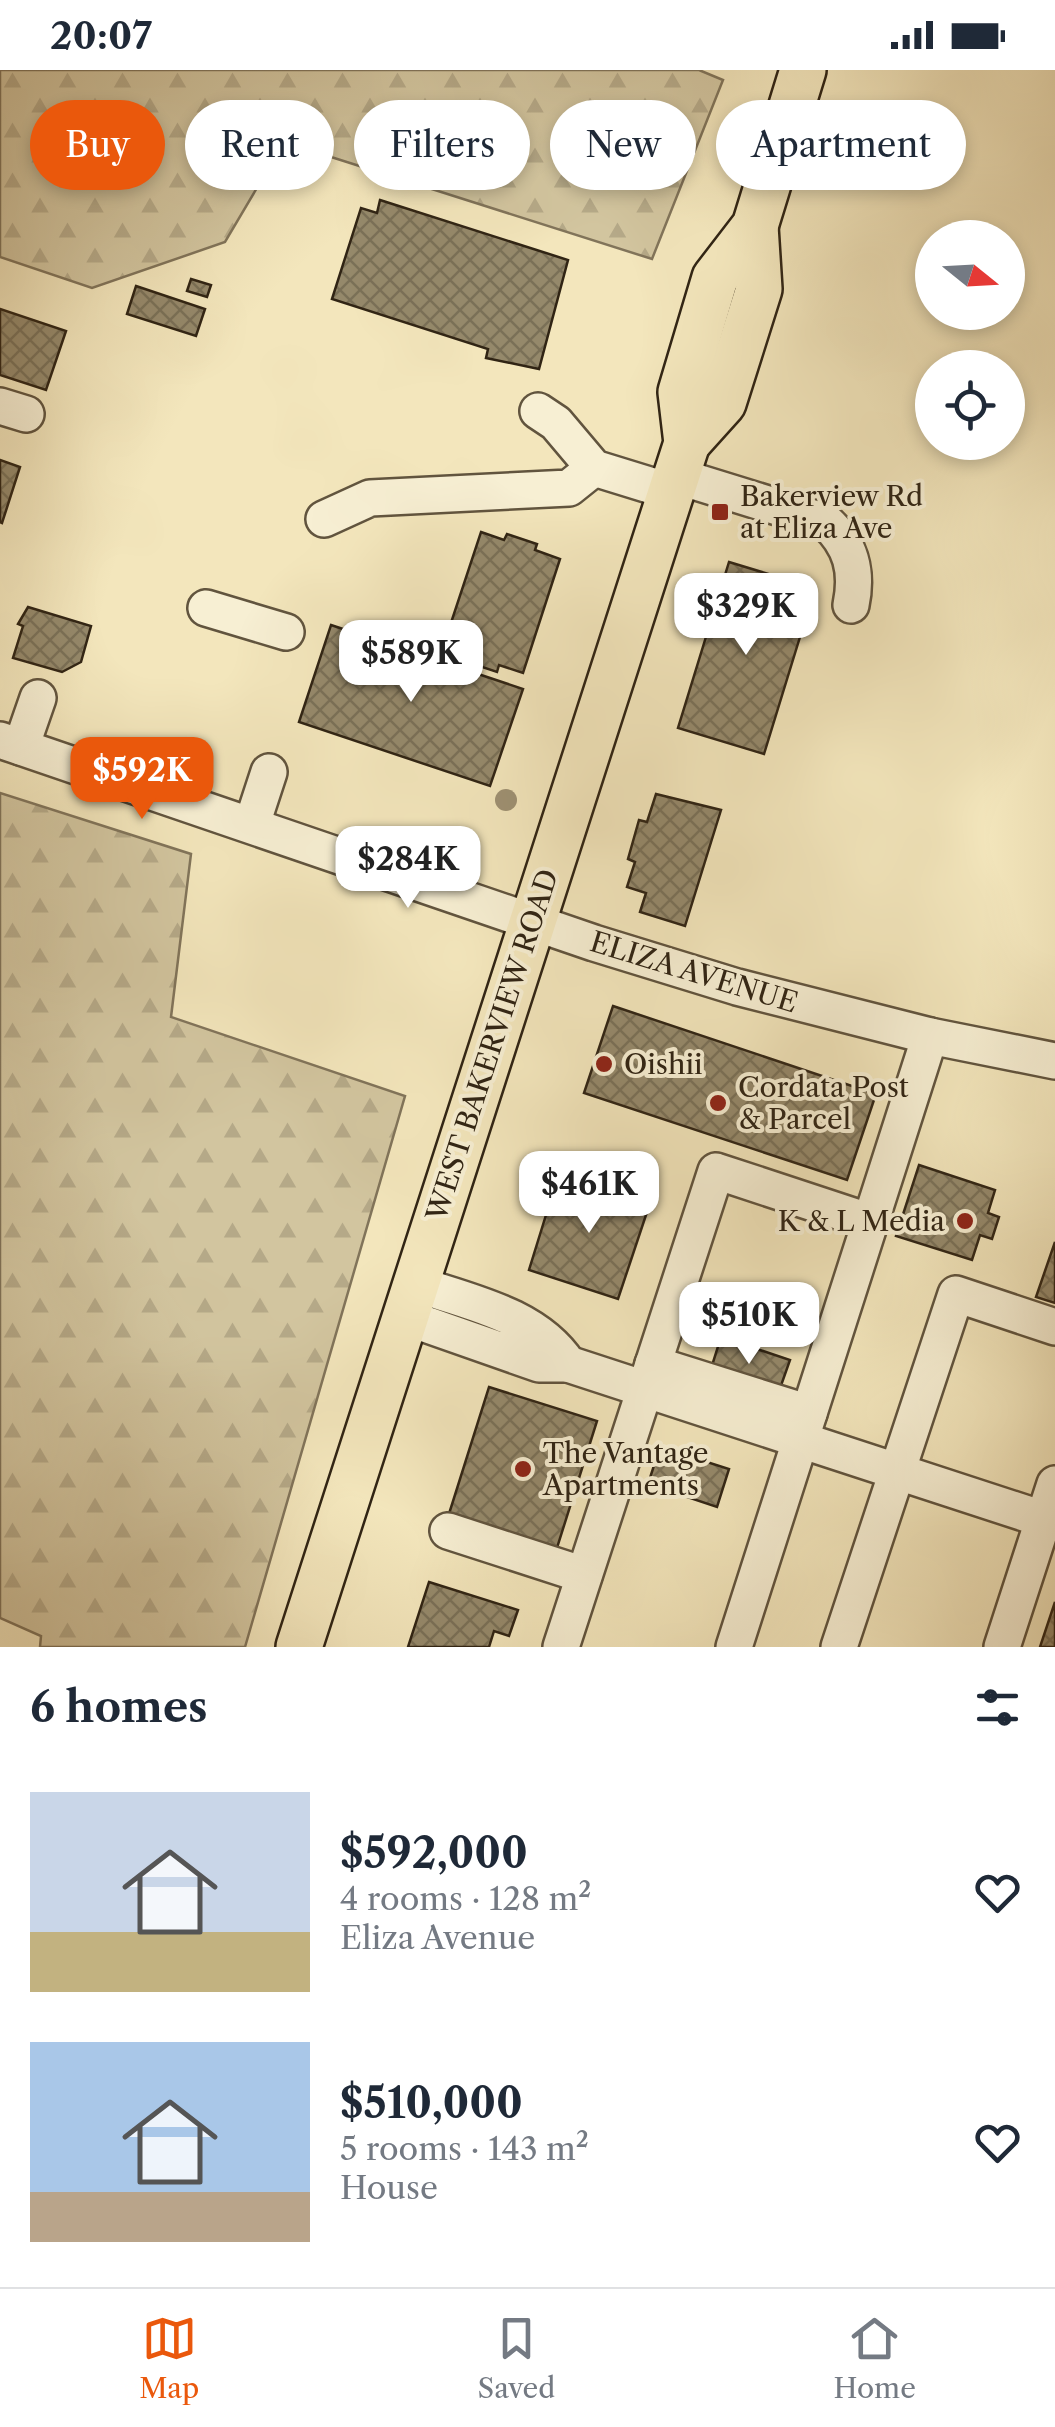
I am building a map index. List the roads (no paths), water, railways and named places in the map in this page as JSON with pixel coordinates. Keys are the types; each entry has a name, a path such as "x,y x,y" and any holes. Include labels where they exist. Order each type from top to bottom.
{"main road":[{"name":"WEST BAKERVIEW ROAD","path":"299,1647 678,470 724,402 759,289 755,226 796,72"}],"street":[{"path":"538,411 556,423 594,468"},
{"path":"324,519 370,498 568,488 594,468 678,470 826,522 843,538 852,560 851,605"},
{"path":"206,608 286,632"},
{"path":"11,743 38,698"},
{"name":"ELIZA AVENUE","path":"11,743 594,943 770,997 1055,1061"},
{"path":"252,824 269,772"},
{"path":"734,1647 930,1036"},
{"path":"561,1647 716,1172 871,1222"},
{"path":"839,1647 956,1294 1055,1327"},
{"path":"411,1300 539,1364 568,1364 649,1378 805,1427 898,1472 1049,1521"},
{"path":"1002,1647 1049,1521 1055,1484"},
{"path":"448,1531 584,1574"}],"place":[{"name":"Bakerview Rd at Eliza Ave","path":"720,512"},
{"name":"Oishii","path":"604,1064"},
{"name":"Cordata Post & Parcel","path":"718,1103"},
{"name":"K & L Media","path":"965,1221"},
{"name":"The Vantage Apartments","path":"523,1469"}]}
